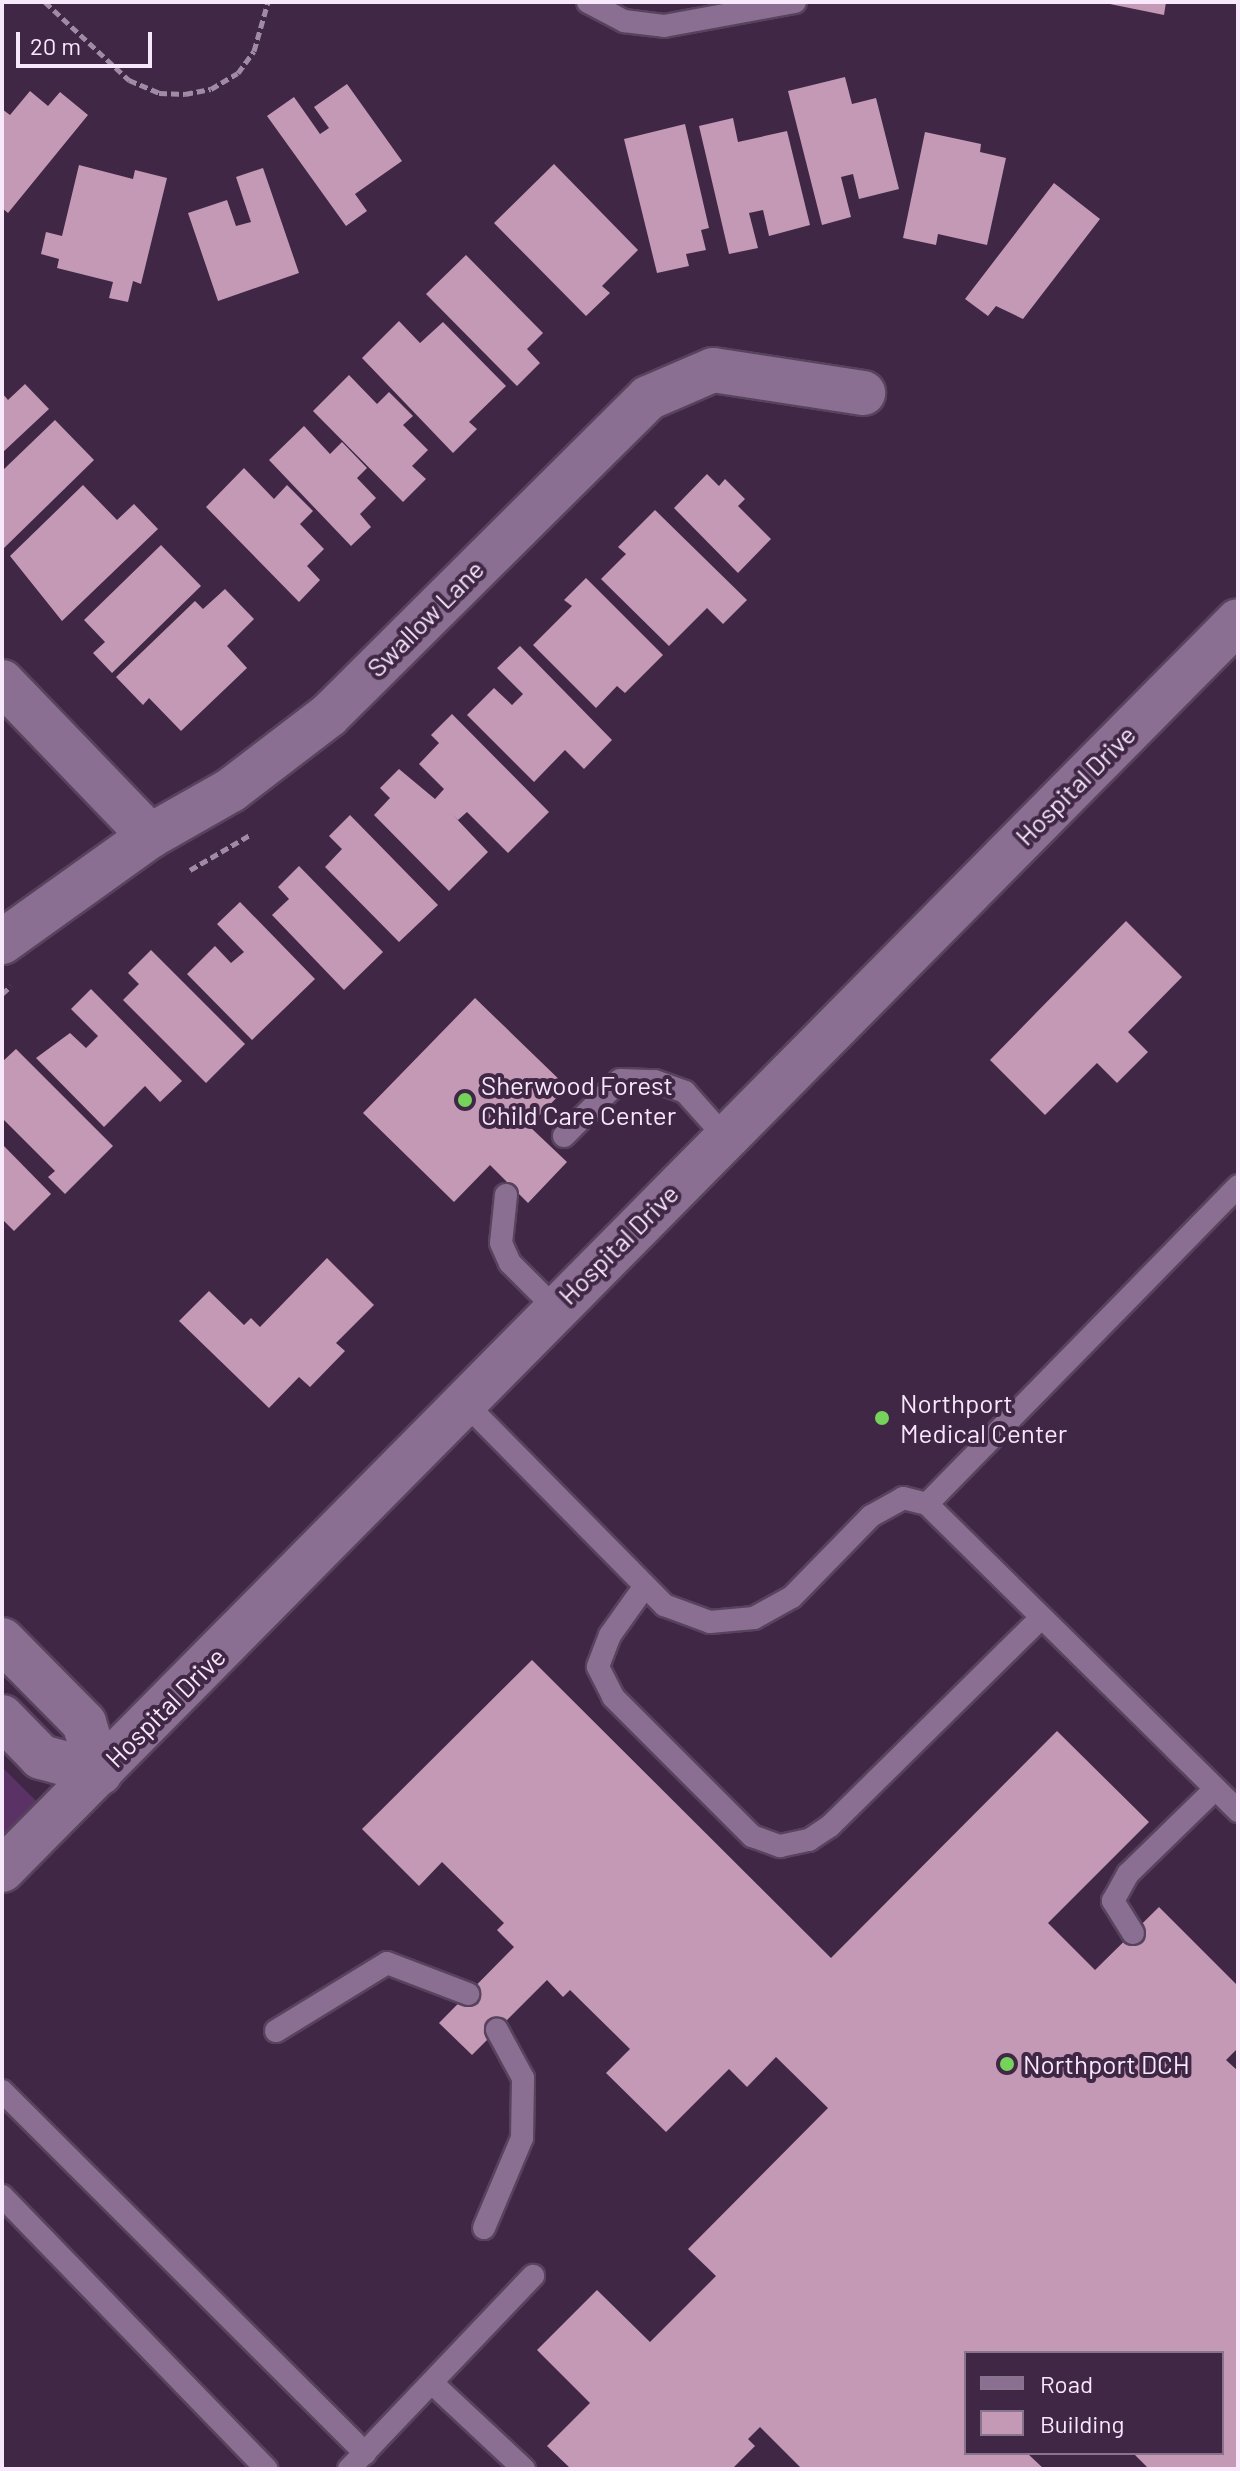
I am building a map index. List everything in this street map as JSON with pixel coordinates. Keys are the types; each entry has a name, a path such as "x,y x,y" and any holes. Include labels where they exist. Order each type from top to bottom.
{"street":[{"name":"Swallow Lane","path":"2,942 150,836 231,790 329,715 648,398 713,370 863,393"},
{"name":"Hospital Drive","path":"2,1870 465,1403 554,1307 726,1138 1238,621"},
{"path":"2,682 150,836"},
{"path":"2,1640 84,1723 100,1773"},
{"path":"2,1717 41,1757 100,1773"}],"lane":[{"path":"588,2 624,21 664,26 795,2"},
{"path":"564,1136 620,1080 655,1081 685,1092 726,1138"},
{"path":"927,1504 1238,1186"},
{"path":"506,1195 501,1243 510,1263 554,1307"},
{"path":"465,1403 664,1605 710,1622 754,1618 792,1597 871,1516 903,1498 927,1504 1238,1811"},
{"path":"645,1586 610,1635 598,1667 613,1697 752,1836 780,1846 809,1840 835,1821 1041,1618"},
{"path":"1133,1933 1113,1901 1128,1874 1215,1789"},
{"path":"276,2031 387,1963 468,1994"},
{"path":"484,2228 522,2138 523,2078 497,2030"},
{"path":"2,2091 357,2461 533,2276"},
{"path":"2,2196 267,2469"},
{"path":"432,2383 524,2469"}],"path":[{"path":"45,2 129,80 159,93 185,94 211,89 238,73 254,51 268,2"}],"shaded area":[{"path":"2,1767 54,1819 2,1871"}],"building":[{"path":"1100,2 1166,2 1164,15"},
{"path":"845,77 852,104 876,98 899,189 859,199 853,174 841,177 851,217 822,225 788,91"},
{"path":"347,84 402,161 355,194 367,211 346,226 267,116 294,97 320,134 329,128 314,107"},
{"path":"30,91 48,106 60,92 88,115 8,213 2,208 2,109 10,115"},
{"path":"733,118 738,142 787,131 810,225 769,236 763,210 749,213 758,248 729,254 699,126"},
{"path":"685,124 709,228 701,230 706,250 686,254 689,266 657,273 624,139"},
{"path":"925,132 981,144 980,152 1006,158 987,245 938,234 936,245 903,238"},
{"path":"554,164 638,250 602,286 610,293 586,316 494,223"},
{"path":"79,165 133,179 135,170 167,178 141,284 133,281 128,302 109,298 113,282 57,268 59,259 41,254 46,232 62,236"},
{"path":"263,168 299,273 218,301 188,213 227,200 236,226 251,222 236,177"},
{"path":"1054,183 1100,219 1023,319 996,306 988,316 965,299"},
{"path":"466,255 543,333 527,349 540,363 517,386 426,294"},
{"path":"399,321 420,343 443,322 506,386 469,422 477,429 453,453 362,358"},
{"path":"349,375 377,404 389,392 413,416 403,425 428,450 412,466 426,479 403,502 313,411"},
{"path":"25,384 49,409 2,453 2,393 8,400"},
{"path":"55,420 94,460 2,550 2,471"},
{"path":"304,426 330,454 342,442 367,468 357,478 376,498 360,514 371,527 351,546 269,460"},
{"path":"244,468 274,499 287,485 313,511 300,524 324,549 307,566 320,580 299,602 206,507"},
{"path":"707,474 719,486 725,479 745,499 738,506 771,539 738,573 674,508"},
{"path":"83,485 117,520 134,504 158,529 62,621 10,556"},
{"path":"655,510 747,600 723,624 707,608 669,646 601,579 626,554 618,547"},
{"path":"161,545 201,586 112,673 93,653 105,642 84,620"},
{"path":"586,578 663,655 625,693 617,686 596,708 533,645 572,606 564,600"},
{"path":"225,589 254,619 227,646 247,668 181,731 149,698 143,705 116,677 195,601 203,609"},
{"path":"520,646 612,740 584,769 565,750 534,782 467,715 494,688 512,705 523,694 497,668"},
{"path":"452,714 549,812 508,853 467,812 458,820 452,814 488,852 449,891 374,815 390,798 380,788 399,769 435,799 444,789 419,764 439,743 431,735"},
{"path":"350,815 438,905 399,942 325,867 342,849 329,836"},
{"path":"299,866 383,952 344,990 272,915 289,899 278,887"},
{"path":"240,902 315,979 252,1040 187,974 215,946 231,963 244,952 217,924"},
{"path":"1126,921 1182,977 1128,1032 1148,1052 1117,1083 1097,1063 1045,1115 990,1060"},
{"path":"151,950 245,1044 206,1083 123,1000 139,984 128,973"},
{"path":"91,989 182,1081 160,1102 145,1086 104,1127 36,1058 70,1033 86,1048 98,1036 71,1009"},
{"name":"Sherwood Forest Child Care Center","path":"475,998 567,1087 529,1126 567,1162 528,1203 490,1165 454,1202 363,1113"},
{"path":"16,1049 113,1146 65,1194 48,1177 55,1171 2,1118 2,1062"},
{"path":"2,1144 51,1194 14,1231 2,1219"},
{"path":"327,1258 374,1305 336,1343 345,1351 310,1387 299,1377 269,1408 179,1321 209,1291 244,1325 251,1318 260,1327"},
{"name":"Northport DCH","path":"532,1660 831,1958 1057,1731 1149,1822 1048,1923 1095,1970 1159,1907 1238,1986 1238,2048 1226,2060 1238,2071 1238,2469 1149,2469 1135,2455 1224,2455 1224,2351 964,2351 964,2455 1029,2455 1044,2469 802,2469 760,2427 748,2439 755,2446 732,2469 571,2469 547,2446 590,2403 537,2350 597,2290 650,2342 716,2276 688,2249 828,2108 776,2057 747,2087 729,2069 666,2132 606,2073 630,2049 570,1990 563,1997 547,1980 472,2055 439,2023 514,1947 497,1930 504,1923 442,1862 419,1886 362,1829"}],"place":[{"name":"Sherwood Forest Child Care Center","path":"465,1100"},
{"name":"Northport Medical Center","path":"882,1418"},
{"name":"Northport DCH","path":"1007,2064"}]}
